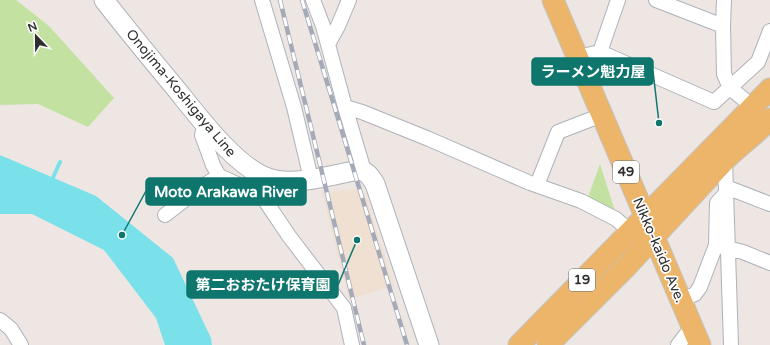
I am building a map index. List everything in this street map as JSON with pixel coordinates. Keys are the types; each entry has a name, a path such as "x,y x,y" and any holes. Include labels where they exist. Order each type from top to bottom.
{"main road":[{"name":"Onojima-Koshigaya Line","path":"104,0 205,124 239,160 257,182 270,179 286,182 358,170 364,171"},
{"name":"Nikko-kaido Ave.","path":"553,0 696,336"},
{"name":"19","path":"519,345 770,89"},
{"name":"19","path":"548,345 654,238 740,145 766,130"},
{"path":"364,171 370,175 375,184 429,345"}],"street":[{"path":"262,0 294,106 311,179"},
{"path":"313,0 323,26 364,171"},
{"path":"328,44 338,26 349,0"},
{"path":"600,52 618,0"},
{"path":"656,0 723,26"},
{"path":"724,0 724,74 730,88 752,106"},
{"path":"577,57 600,52 714,102 758,62 770,31"},
{"path":"345,107 362,112 537,185 581,201 616,219 630,231"},
{"path":"537,185 558,132 602,115"},
{"path":"205,124 202,135 213,166 219,176 246,188 257,182 289,236 344,308 349,344"},
{"path":"725,160 726,190 722,247 731,345"},
{"path":"165,215 201,187 219,176"},
{"path":"726,190 770,204"},
{"path":"722,247 743,252 770,263"},
{"path":"680,300 695,294 722,247"},
{"path":"0,320 11,329 21,345"},
{"path":"678,345 696,336"}],"shaded area":[{"path":"357,189 365,194 394,286 349,299 322,192"}],"green space":[{"path":"0,0 16,0 49,26 114,98 88,127 38,104 0,105"},
{"path":"600,164 615,211 587,200"}],"water":[{"path":"0,155 96,196 173,258 211,338 212,345 165,345 156,318 104,250 32,214 0,214"}],"waterway":[{"path":"51,182 60,162"}],"railway":[{"path":"280,0 364,345"},
{"path":"302,0 407,345"}],"place":[{"name":"ラーメン魁力屋","path":"659,123"},
{"name":"Moto Arakawa River","path":"122,235"},
{"name":"第二おおたけ保育園","path":"357,240"}]}
